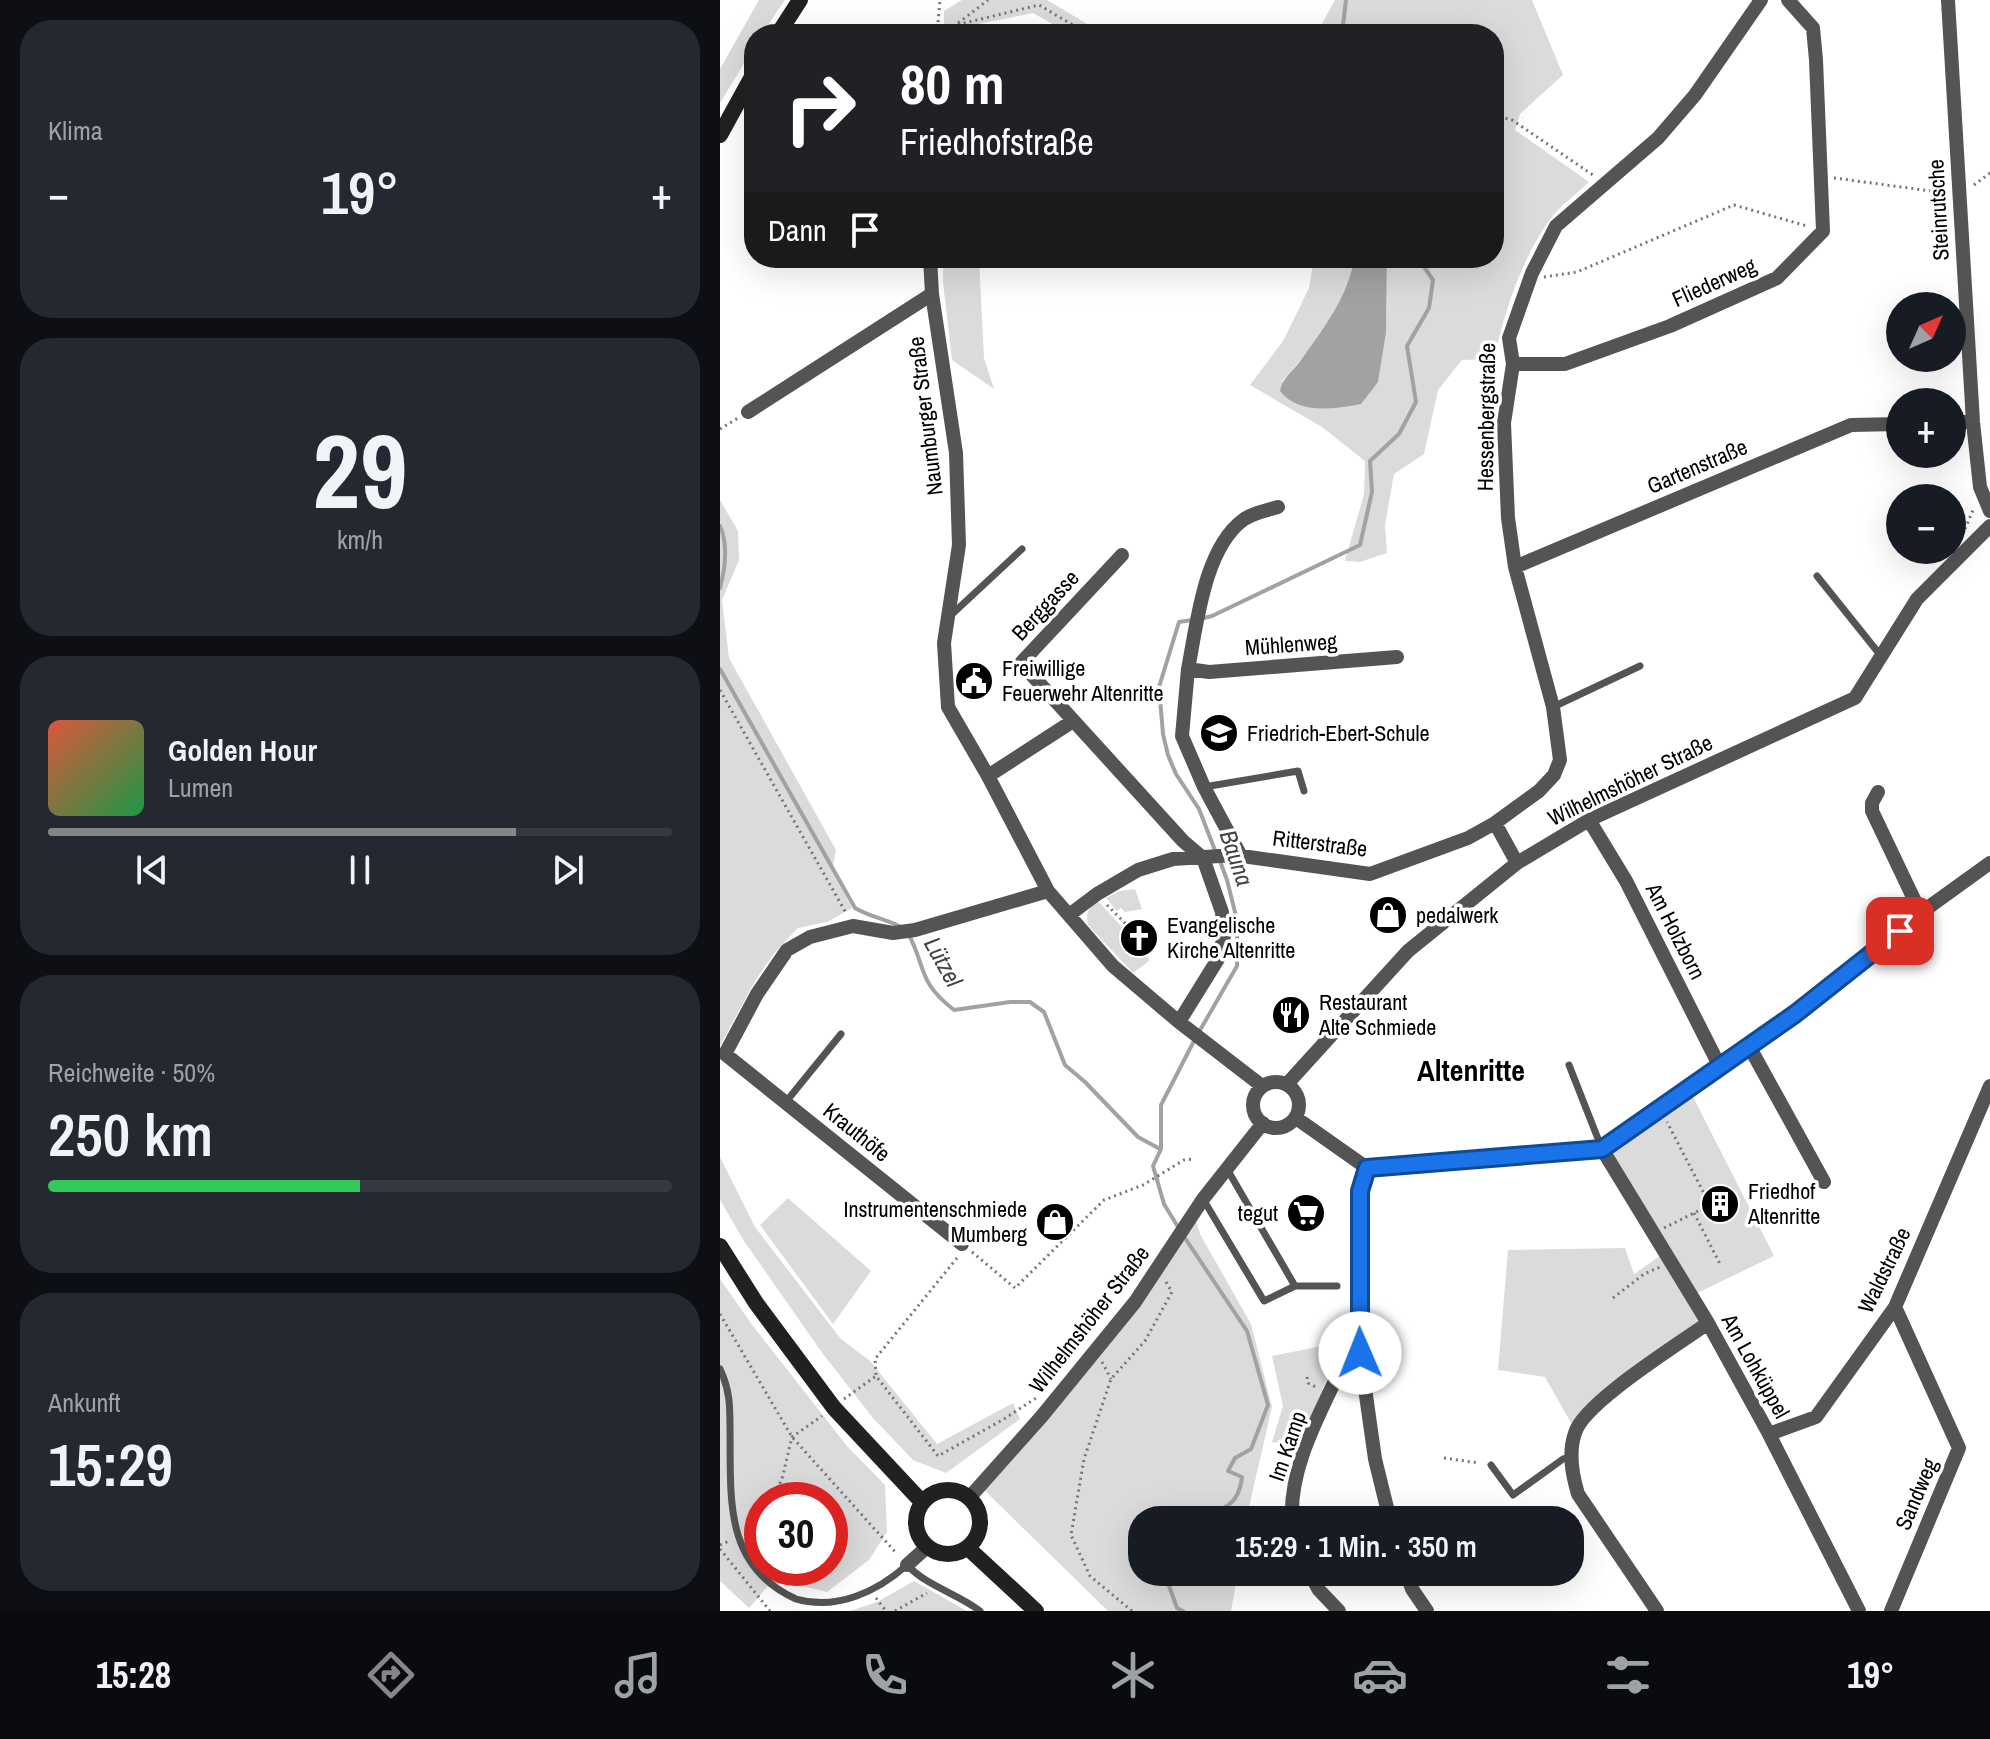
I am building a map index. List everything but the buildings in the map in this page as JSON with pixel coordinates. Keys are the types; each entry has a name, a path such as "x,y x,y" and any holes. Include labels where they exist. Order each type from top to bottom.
{"main road":[{"path":"784,24 800,0"},
{"path":"720,135 744,91"},
{"path":"720,1246 756,1303 834,1408 921,1501"},
{"path":"954,1490 969,1498 978,1509 981,1523 969,1549 958,1554 942,1554 927,1547 917,1533 914,1516 921,1501 936,1492 954,1490"},
{"path":"969,1549 1036,1611"}],"street":[{"name":"Hessenbergstraße","path":"1554,775 1560,760 1553,707 1515,567 1504,471 1504,423 1513,364 1509,338 1529,280 1556,226 1658,138 1695,95 1761,0"},
{"path":"1788,0 1813,28 1823,231"},
{"name":"Steinrutsche","path":"1948,0 1973,422 1980,487 1988,506"},
{"name":"Fliederweg","path":"1513,364 1565,364 1670,326 1777,278 1823,231"},
{"name":"Naumburger Straße","path":"931,268 956,453 959,545 944,643 948,707 1048,891 1113,966 1192,1033 1248,1072 1262,1086"},
{"name":"Naumburger Straße","path":"748,412 932,294"},
{"path":"1966,422 1973,422"},
{"name":"Gartenstraße","path":"1515,567 1851,425 1886,424"},
{"path":"1236,855 1182,736 1188,669 1209,569 1222,545 1244,519 1278,507"},
{"name":"Wilhelmshöher Straße","path":"1287,1084 1408,951 1517,863 1589,820 1855,698 1917,599 1990,526"},
{"name":"Berggasse","path":"1122,555 1021,663 1183,841 1207,858"},
{"name":"Mühlenweg","path":"1188,669 1209,672 1397,657"},
{"path":"988,776 1073,721"},
{"name":"Ritterstraße","path":"1069,915 1138,870 1173,859 1236,855 1370,874 1468,838 1539,791 1554,775"},
{"path":"1878,792 1872,803 1872,811 1921,914"},
{"name":"Am Holzborn","path":"1589,820 1626,881 1719,1065"},
{"path":"1495,823 1517,863"},
{"path":"1179,1022 1218,959 1224,936 1222,912 1207,858"},
{"path":"1296,1118 1367,1168 1602,1149 1795,1014 1990,863"},
{"path":"853,926 893,933 915,930 1048,891"},
{"name":"Krauthöfe","path":"853,926 810,937 787,950 757,994 725,1054 962,1244"},
{"path":"1749,1046 1824,1182"},
{"path":"1274,1081 1287,1084 1296,1093 1300,1104 1296,1118 1288,1126 1272,1129 1254,1115 1254,1096 1262,1086 1274,1081"},
{"name":"Waldstraße","path":"1769,1434 1816,1417 1895,1307 1990,1086"},
{"name":"Wilhelmshöher Straße","path":"969,1498 1135,1302 1203,1199 1263,1123"},
{"name":"Am Lohküppel","path":"1602,1149 1708,1323 1769,1434 1859,1611"},
{"path":"1367,1168 1360,1191 1360,1353 1375,1459 1387,1506"},
{"name":"Sandweg","path":"1891,1611 1959,1448 1895,1307"},
{"path":"1657,1611 1578,1494 1572,1473 1575,1430 1600,1401 1708,1323"},
{"name":"Im Kamp","path":"1292,1506 1296,1477 1346,1357 1360,1353"},
{"path":"907,1565 927,1547"},
{"path":"1317,1586 1339,1611"},
{"path":"1411,1586 1427,1611"}],"lane":[{"path":"948,619 1022,549"},
{"path":"1817,576 1881,656"},
{"path":"1553,707 1640,666"},
{"path":"1204,787 1298,771 1304,791"},
{"path":"785,1103 841,1034"},
{"path":"1569,1065 1602,1149"},
{"path":"1227,1169 1295,1286"},
{"path":"1203,1199 1264,1301 1295,1286 1337,1286"},
{"path":"720,1369 729,1388 732,1515 750,1564 764,1580 800,1601 821,1605 845,1603 873,1593 907,1565 938,1589 969,1602 980,1611"},
{"path":"1491,1465 1513,1495 1563,1459 1572,1456"}],"path":[{"path":"938,24 940,0"},
{"path":"955,24 988,0"},
{"path":"960,24 1039,5 1071,24"},
{"path":"1504,118 1512,120 1605,184"},
{"path":"1821,177 1960,195 1990,173"},
{"path":"1529,280 1577,272 1734,205 1823,231"},
{"path":"720,429 748,412"},
{"path":"1969,547 1963,534 1975,504 1988,506"},
{"path":"720,690 853,926"},
{"path":"1104,902 1127,925"},
{"path":"1653,1233 1710,1205 1660,1107"},
{"path":"1046,1391 938,1456 876,1376 875,1359 934,1289 956,1259 962,1244 1015,1288 1104,1200 1143,1185 1184,1160 1193,1159"},
{"path":"1694,1213 1721,1266"},
{"path":"1613,1298 1644,1274 1671,1263"},
{"path":"1132,1611 1090,1576 1071,1535 1084,1459 1111,1379 1145,1341 1172,1292 1157,1269"},
{"path":"720,1314 792,1437 907,1565"},
{"path":"1096,1350 1111,1379"},
{"path":"865,1382 876,1376"},
{"path":"1307,1377 1308,1383"},
{"path":"781,1482 792,1437 813,1423"},
{"path":"1444,1458 1491,1465"},
{"path":"720,1549 770,1611"},
{"path":"895,1611 916,1597 938,1589"},
{"path":"873,1593 886,1611"}],"shaded area":[{"path":"759,0 785,0 769,24 745,24"},
{"path":"962,0 1047,0 1087,24 1052,24 1033,13 979,24 944,24 944,11"},
{"path":"1335,0 1532,0 1563,75 1520,114 1515,130 1589,182 1563,205 1539,236 1508,305 1494,359 1462,360 1438,390 1424,454 1394,474 1385,525 1387,553 1360,562 1345,561 1364,494 1365,461 1322,427 1250,385 1283,341 1309,288 1312,268 1352,268 1336,308 1304,356 1281,382 1386,332 1387,268 1504,268 1504,24 1322,24"},
{"path":"744,27 744,63 720,103 720,69"},
{"path":"943,268 980,268 984,358 994,389 952,360"},
{"path":"1352,268 1387,268 1386,332 1378,382 1361,404 1318,408 1297,404 1280,391 1281,386 1334,312"},
{"path":"720,500 738,531 739,560 722,600 729,658 836,850 832,871 852,908 827,922 798,928 775,952 755,981 720,1046"},
{"path":"1135,889 1142,909 1125,912 1121,908 1117,911 1106,898 1120,891"},
{"path":"1098,901 1124,929 1119,934 1137,954 1141,950 1148,953 1149,961 1133,973 1088,925 1088,911"},
{"path":"1688,1087 1774,1256 1691,1296 1708,1323 1575,1430 1545,1377 1498,1370 1508,1250 1625,1248 1634,1274 1664,1253 1602,1149"},
{"path":"720,1157 755,1227 840,1338 870,1361 937,1444 1013,1403 1020,1419 946,1473 913,1460 873,1418 823,1354 744,1241 720,1200"},
{"path":"788,1198 871,1271 833,1324 760,1225"},
{"path":"1194,1213 1200,1234 1251,1324 1272,1407 1249,1506 1128,1506 1128,1586 1235,1586 1231,1611 1108,1611 980,1486 1042,1416"},
{"path":"720,1279 847,1446 885,1485 887,1532 869,1560 848,1576 848,1482 744,1482 744,1586 771,1586 749,1608 720,1581"},
{"path":"1342,1342 1299,1446 1272,1442 1283,1406 1272,1356"},
{"path":"914,1581 967,1611 850,1611 877,1602"},
{"path":"803,1586 835,1586 827,1592"}],"waterway":[{"name":"Bauna","path":"1343,24 1346,0"},
{"name":"Bauna","path":"1200,619 1360,545 1372,492 1370,461 1399,434 1416,402 1407,346 1429,308 1433,280 1425,268"},
{"name":"Lützel","path":"720,526 725,557 720,588"},
{"name":"Bauna","path":"1192,620 1179,622 1159,687 1163,734 1176,774 1199,809 1216,853"},
{"name":"Lützel","path":"720,669 855,908 901,927"},
{"name":"Bauna","path":"1199,1032 1237,966 1237,920 1220,861"},
{"name":"Lützel","path":"908,933 928,982 942,1000 954,1010 1030,1002 1044,1012 1065,1065 1138,1137 1160,1149"},
{"name":"Bauna","path":"1178,1227 1164,1204 1153,1166 1161,1149 1161,1105 1195,1039"},
{"name":"Bauna","path":"1183,1235 1247,1331 1268,1405 1251,1449 1235,1458 1228,1471 1242,1477 1235,1499 1226,1506"},
{"name":"Bauna","path":"1169,1586 1177,1608 1183,1611"}],"place":[{"name":"Freiwillige Feuerwehr Altenritte","path":"974,681"},
{"name":"Friedrich-Ebert-Schule","path":"1219,733"},
{"name":"pedalwerk","path":"1388,915"},
{"name":"Evangelische Kirche Altenritte","path":"1139,938"},
{"name":"Restaurant Alte Schmiede","path":"1291,1015"},
{"name":"Friedhof Altenritte","path":"1720,1204"},
{"name":"tegut","path":"1306,1213"},
{"name":"Instrumentenschmiede Mumberg","path":"1055,1222"}],"district":[{"name":"Altenritte","path":"1471,1071"}],"route":[{"path":"1360,1353 1360,1191 1367,1168 1602,1149 1795,1014 1900,931"}]}
